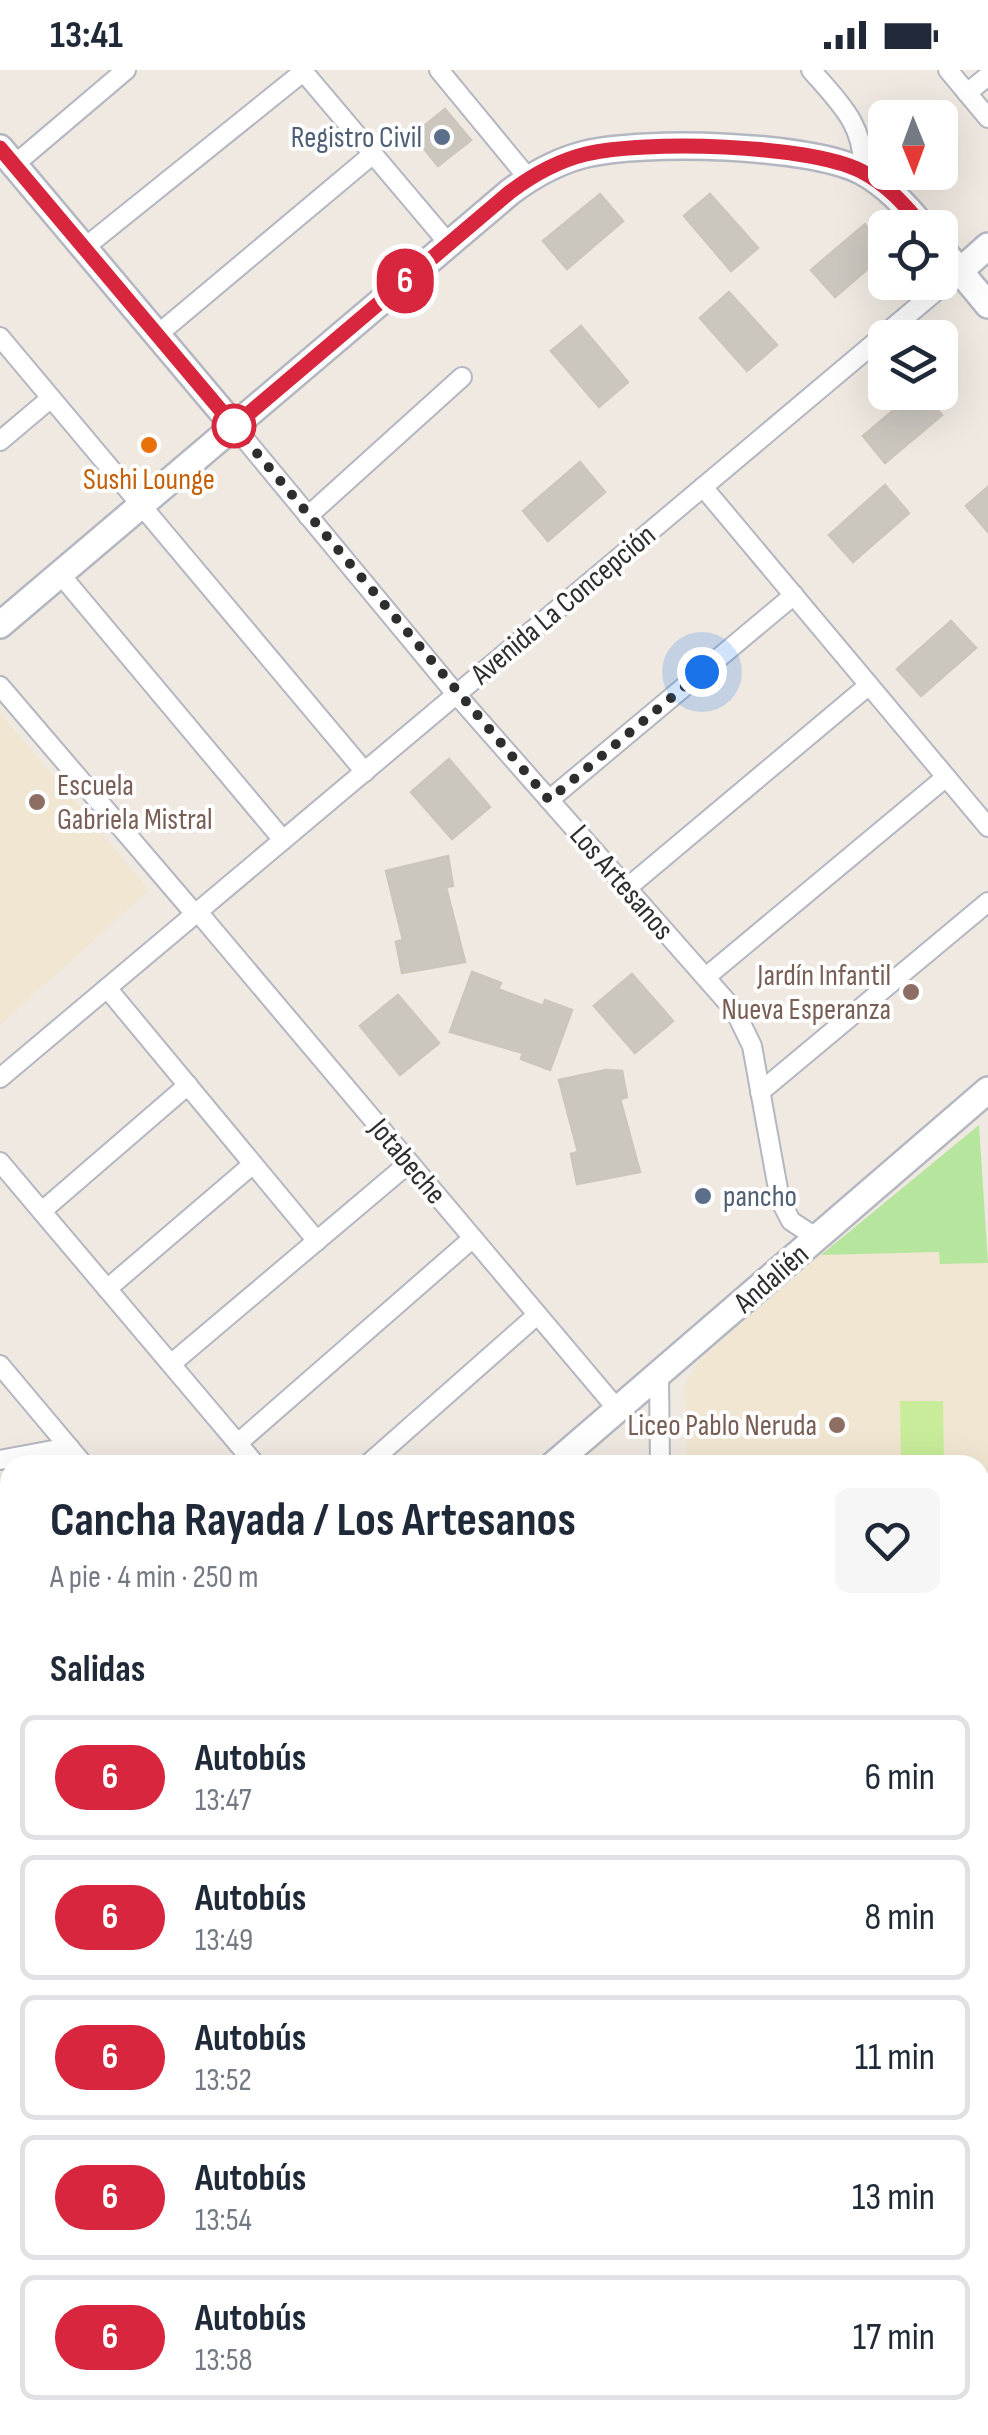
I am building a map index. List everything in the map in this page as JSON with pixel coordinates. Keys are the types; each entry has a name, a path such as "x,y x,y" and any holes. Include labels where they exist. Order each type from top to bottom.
{"street":[{"path":"7,157 126,70"},
{"path":"438,70 528,178"},
{"path":"811,70 856,125 863,149 862,172"},
{"path":"948,70 988,118"},
{"path":"84,248 302,71 449,244"},
{"path":"967,93 988,76"},
{"path":"1,621 528,178 572,158 625,150 786,150 862,172 908,210"},
{"path":"157,335 373,154"},
{"name":"Los Artesanos","path":"7,157 456,694 706,977 749,1034 783,1208 792,1221 817,1238"},
{"name":"Avenida La Concepción","path":"0,1078 988,246"},
{"path":"958,269 988,304"},
{"path":"0,338 364,772"},
{"path":"308,516 462,377"},
{"path":"0,441 51,398"},
{"path":"703,487 988,827"},
{"path":"60,574 283,840"},
{"path":"549,800 794,595"},
{"path":"627,888 869,685"},
{"name":"Jotabeche","path":"0,686 618,1410"},
{"path":"706,977 946,777"},
{"path":"760,1092 988,902"},
{"path":"107,988 317,1241"},
{"path":"42,1211 188,1085"},
{"name":"Andalién","path":"565,1455 988,1090"},
{"path":"0,1162 248,1455"},
{"path":"171,1364 410,1163"},
{"path":"107,1288 254,1164"},
{"path":"238,1443 473,1238"},
{"path":"378,1455 538,1315"},
{"path":"0,1365 76,1455"},
{"path":"658,1377 660,1455"},
{"path":"25,1455 69,1446"}],"shaded area":[{"name":"Escuela Gabriela Mistral","path":"0,713 149,890 0,1025"},
{"name":"Liceo Pablo Neruda","path":"940,1252 941,1264 988,1263 988,1455 687,1455 685,1384 701,1358 821,1255"}],"green space":[{"path":"979,1125 988,1263 940,1264 939,1252 821,1255"},
{"path":"900,1401 943,1401 944,1455 901,1455"}],"building":[{"name":"Registro Civil","path":"445,109 471,140 438,166 413,135"},
{"path":"600,194 623,221 567,269 543,241"},
{"path":"710,194 758,248 731,271 684,216"},
{"path":"865,224 868,269 835,297 811,270"},
{"path":"729,292 777,345 747,371 700,318"},
{"path":"581,326 628,382 599,407 551,351"},
{"path":"894,410 938,410 942,415 885,463 863,436"},
{"path":"580,462 605,492 548,541 523,511"},
{"path":"885,485 909,513 853,562 829,535"},
{"path":"988,487 988,532 966,506"},
{"path":"951,621 976,648 921,696 897,669"},
{"path":"449,759 490,807 452,839 411,792"},
{"path":"448,856 453,886 446,887 465,962 402,973 396,942 403,940 386,871"},
{"path":"472,972 501,983 498,989 543,1006 545,1000 572,1010 550,1070 521,1059 523,1053 450,1032"},
{"path":"632,974 673,1021 635,1053 594,1006"},
{"path":"398,995 439,1043 400,1075 360,1026"},
{"path":"606,1070 622,1071 627,1097 620,1099 640,1172 577,1184 571,1154 578,1152 559,1080"}],"bus line":[{"name":"6","path":"0,148 234,426 510,192 542,170 572,158 607,150 786,150 862,172 910,210"}],"place":[{"name":"Registro Civil","path":"442,137"},
{"name":"Sushi Lounge","path":"149,445"},
{"name":"Escuela Gabriela Mistral","path":"37,802"},
{"name":"Jardín Infantil Nueva Esperanza","path":"911,992"},
{"name":"pancho","path":"703,1196"},
{"name":"Liceo Pablo Neruda","path":"837,1425"}],"route":[{"path":"234,426 549,800 702,672"}]}
